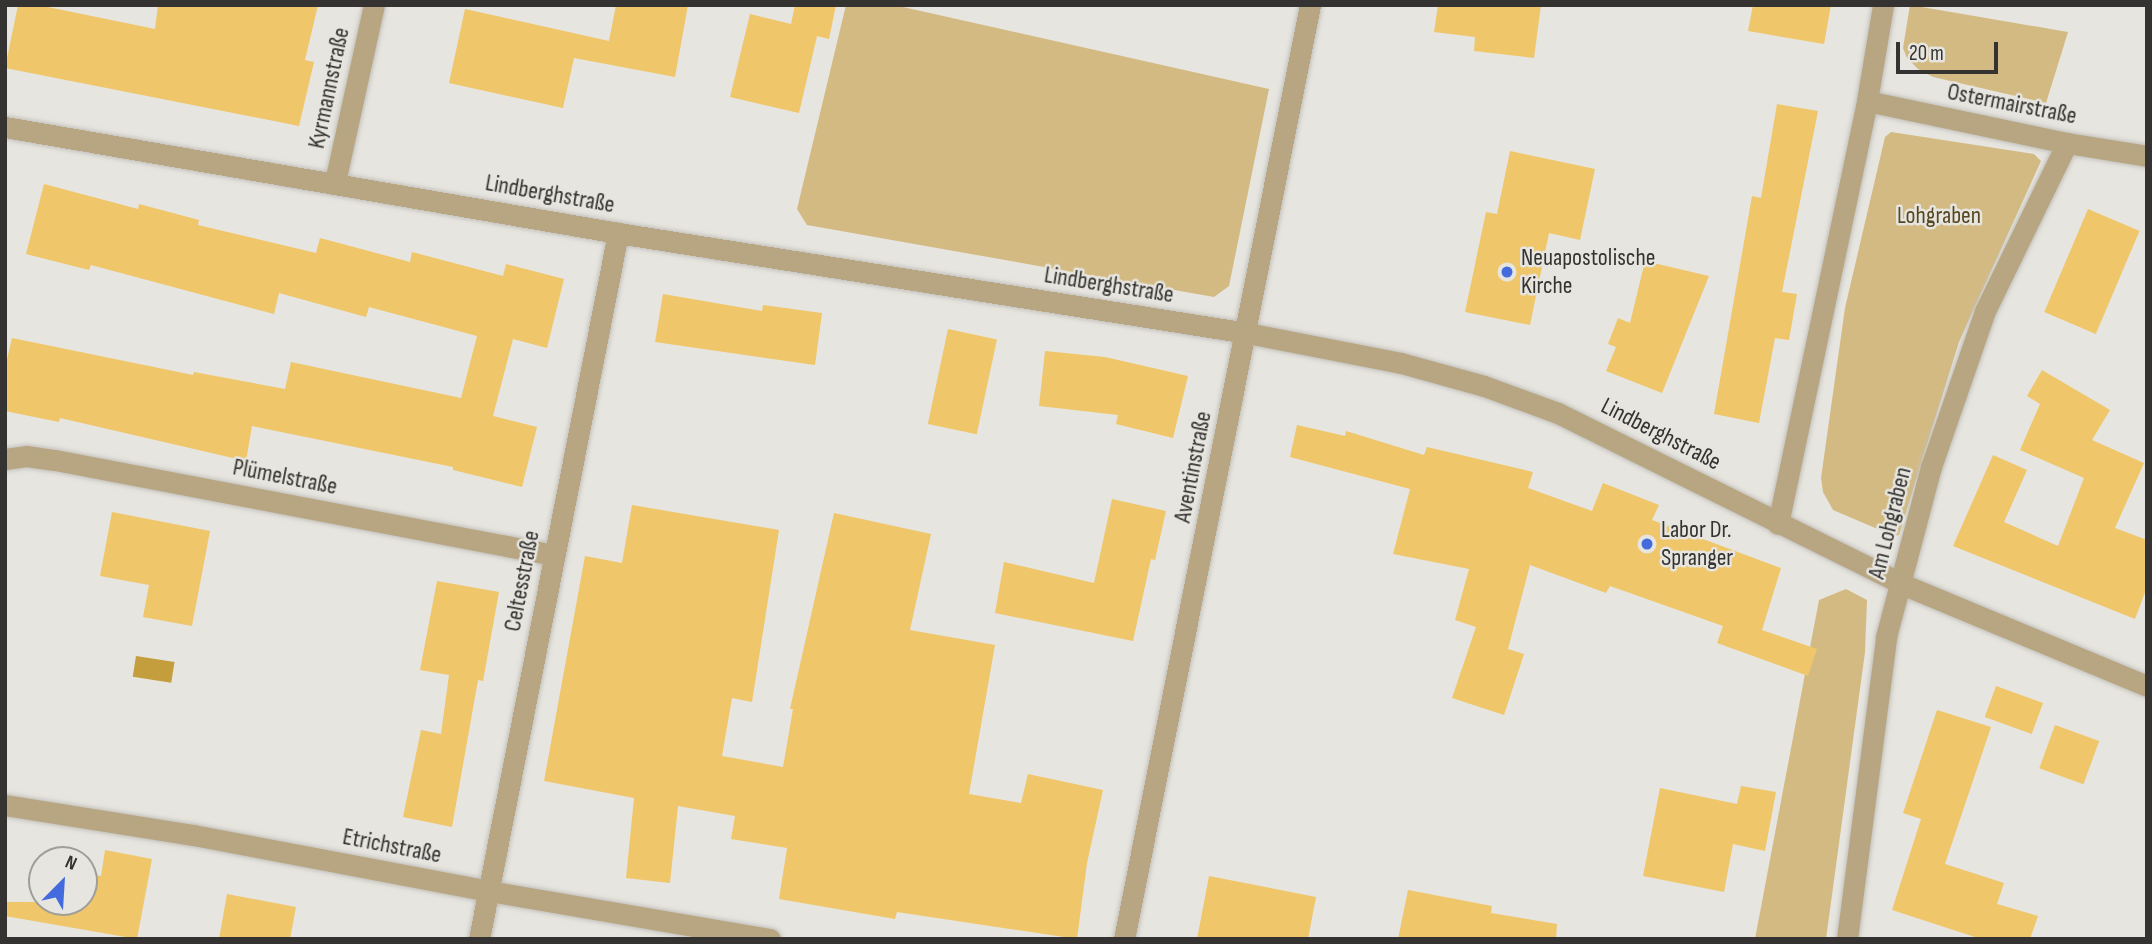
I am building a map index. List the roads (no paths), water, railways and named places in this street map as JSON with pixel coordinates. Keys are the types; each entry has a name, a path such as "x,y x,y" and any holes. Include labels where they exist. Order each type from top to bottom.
{"street":[{"name":"Kyrmannstraße","path":"335,182 374,5"},
{"name":"Aventinstraße","path":"1124,939 1247,333 1310,5"},
{"path":"1778,524 1867,101 1883,5"},
{"name":"Ostermairstraße","path":"1867,101 2067,143 2147,156"},
{"name":"Lindberghstraße","path":"5,128 335,182 618,233 1247,333 1401,363 1523,399 1603,433 1778,524 1902,584 2147,686"},
{"name":"Am Lohgraben","path":"1847,939 1886,638 1931,467 1985,311 2067,143"},
{"name":"Celtesstraße","path":"479,939 618,233"},
{"name":"Plümelstraße","path":"5,459 26,456 55,460 554,555"},
{"name":"Etrichstraße","path":"5,805 193,835 489,891 769,939"}],"place":[{"name":"Neuapostolische Kirche","path":"1507,272"},
{"name":"Labor Dr. Spranger","path":"1647,544"}],"park label":[{"name":"Lohgraben","path":"1939,216"}]}
